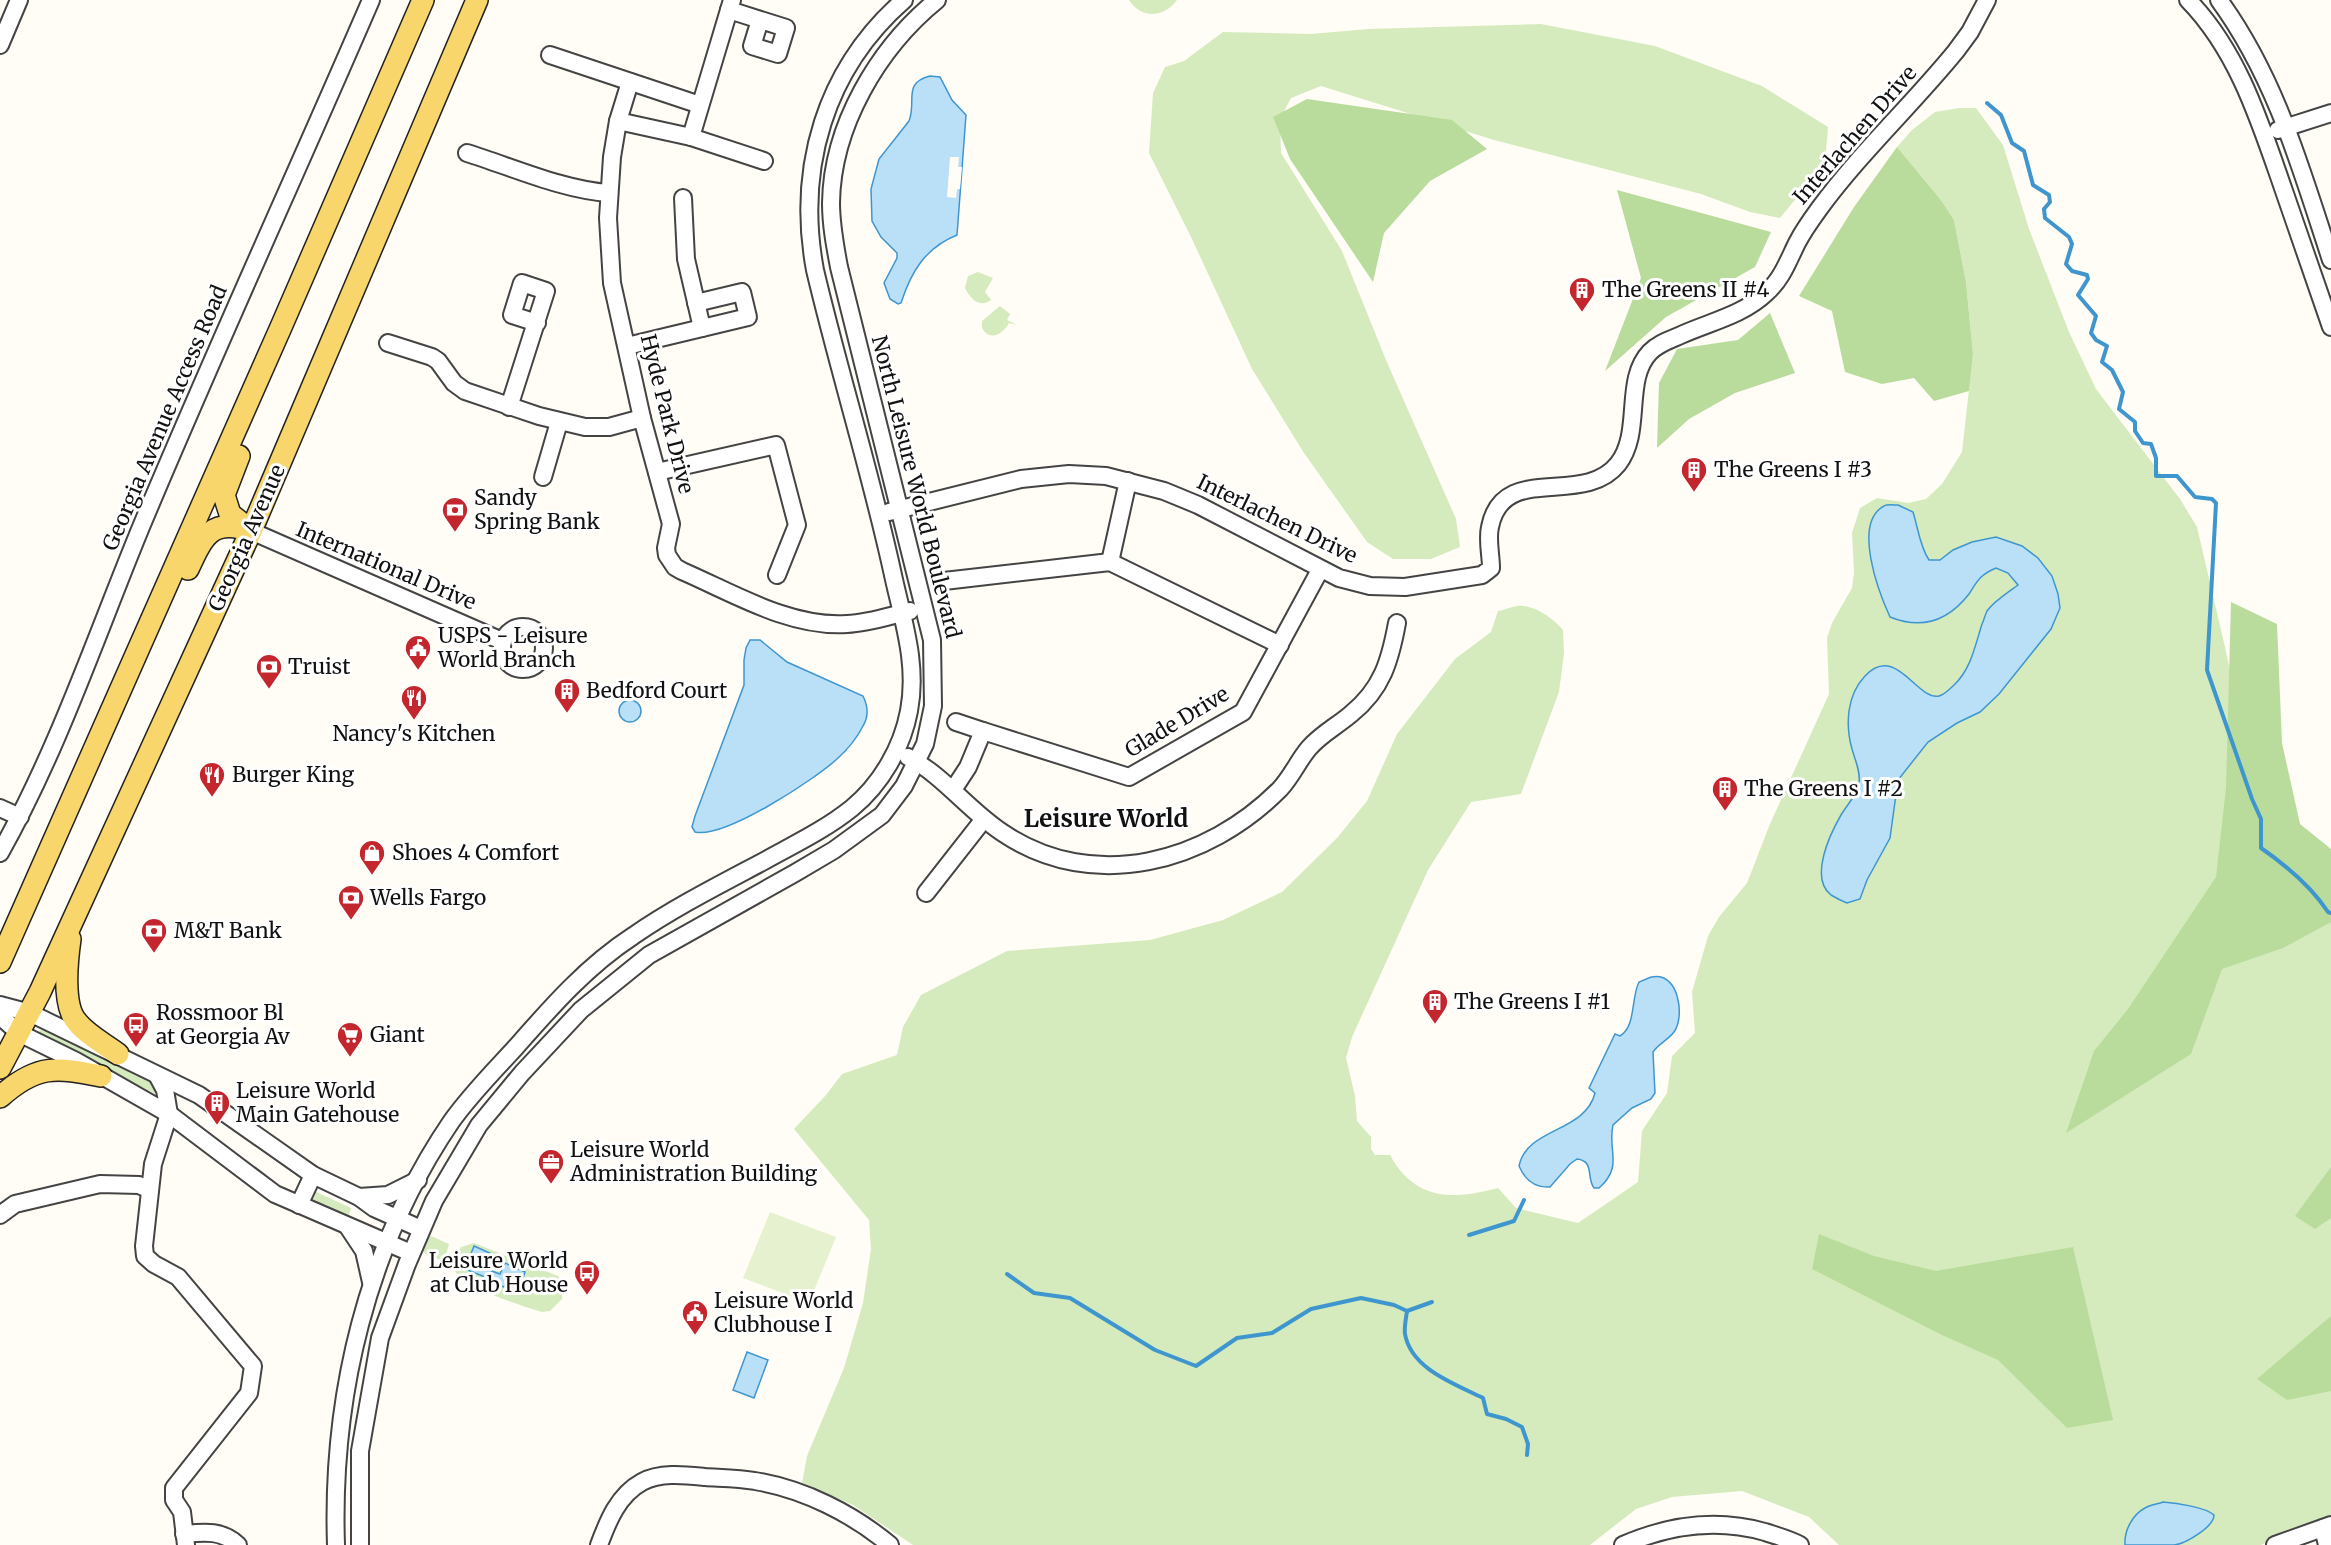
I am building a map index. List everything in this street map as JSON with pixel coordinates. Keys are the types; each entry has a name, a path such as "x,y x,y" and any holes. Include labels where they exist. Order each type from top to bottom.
{"main road":[{"path":"0,962 282,327 423,0"},
{"name":"Georgia Avenue","path":"0,1068 30,1013 251,531 477,0"},
{"path":"251,531 230,514 224,495 267,387 282,327"},
{"path":"80,780 164,623 204,538 225,525 235,525 251,531"},
{"path":"79,907 68,958 68,996 72,1015 76,1022 118,1054"},
{"path":"0,1097 21,1080 50,1069 65,1069 101,1076"}],"street":[{"path":"0,45 19,0"},
{"name":"Georgia Avenue Access Road","path":"0,853 20,817 66,713 146,515 371,0"},
{"name":"North Leisure World Boulevard","path":"336,1545 337,1460 342,1413 356,1334 371,1286 398,1218 452,1121 562,995 600,960 679,906 820,830 851,809 869,790 897,750 904,732 913,687 909,639 880,515 815,270 808,236 808,202 817,144 831,101 849,62 885,8 904,0"},
{"name":"North Leisure World Boulevard","path":"360,1545 360,1460 365,1416 380,1338 411,1253 434,1201 479,1125 522,1073 581,1010 649,955 795,873 870,825 890,806 917,762 931,723 934,688 932,640 839,267 831,221 831,201 833,177 840,146 854,108 870,77 907,29 937,0"},
{"name":"Interlachen Drive","path":"880,515 1036,477 1069,474 1106,476 1164,491 1198,505 1320,570 1352,582 1390,587 1428,585 1482,575 1491,568 1490,526 1504,498 1526,489 1566,487 1594,482 1618,464 1628,445 1638,378 1649,352 1664,341 1745,310 1767,292 1781,276 1797,243 1819,209 1956,51 1970,32 1987,0"},
{"path":"2188,0 2202,16 2232,63 2257,113 2331,327"},
{"path":"2219,0 2265,75 2286,127 2331,260"},
{"path":"691,137 731,5 760,20"},
{"path":"550,55 700,105"},
{"name":"Hyde Park Drive","path":"630,82 618,122 612,157 608,218 612,283 642,418 671,524 666,548 667,555 675,567 774,611 809,621 846,624 868,622 925,608"},
{"path":"2264,135 2331,112"},
{"path":"618,122 691,137 764,161"},
{"path":"467,153 572,187 609,193"},
{"path":"683,198 686,259 702,328"},
{"path":"627,346 748,317 742,292 696,303"},
{"path":"509,407 537,323"},
{"path":"388,343 432,357 454,383 465,391 559,422 585,427 609,427 642,418"},
{"path":"543,477 559,422"},
{"path":"657,472 776,445 796,525 777,575"},
{"path":"1110,562 1128,481"},
{"name":"International Drive","path":"251,531 502,641"},
{"path":"944,581 1110,562 1280,645"},
{"name":"Glade Drive","path":"956,722 1129,777 1243,712 1320,570"},
{"path":"897,750 917,762 953,790 1004,834 1042,854 1100,864 1137,864 1159,860 1213,840 1239,823 1279,790 1293,775 1308,750 1321,735 1353,713 1372,693 1387,667 1397,623"},
{"path":"953,790 968,767 983,731"},
{"path":"0,808 20,817"},
{"path":"926,892 984,819"},
{"path":"0,1005 30,1013 118,1054 208,1100 313,1175 421,1229"},
{"path":"0,1016 19,1033 169,1114 276,1194 411,1253"},
{"path":"157,1074 165,1090 169,1114 156,1153 144,1246 145,1256 154,1264 178,1277 253,1366 249,1393 174,1488 174,1500 182,1512 185,1539 218,1534 224,1535 238,1545"},
{"path":"299,1205 313,1175"},
{"path":"359,1197 387,1195 418,1180"},
{"path":"0,1215 15,1204 100,1184 139,1185 150,1190"},
{"path":"347,1226 364,1251 371,1286"},
{"path":"599,1545 613,1513 626,1494 642,1482 659,1476 689,1475 755,1481 776,1486 823,1503 873,1531 890,1545"},
{"path":"1623,1545 1674,1527 1705,1524 1746,1527 1791,1540 1800,1545"},
{"path":"2275,1545 2327,1527 2327,1545"}],"green space":[{"path":"1129,0 1177,0 1166,10 1153,14 1140,11"},
{"path":"1541,24 1655,46 1762,86 1828,127 1825,163 1780,218 1750,212 1701,194 1494,140 1321,86 1291,98 1280,119 1281,153 1342,251 1386,360 1456,519 1460,547 1431,559 1393,559 1367,542 1304,453 1252,369 1149,153 1153,93 1165,67 1184,61 1223,32 1311,34 1368,29"},
{"path":"1307,99 1452,120 1487,149 1430,181 1384,233 1373,282 1290,159 1273,117"},
{"path":"1976,108 2003,145 2029,229 2069,332 2096,389 2180,499 2197,527 2254,784 2331,907 2331,1518 2301,1526 2261,1545 1839,1545 1809,1517 1742,1491 1672,1497 1636,1509 1590,1545 913,1545 853,1505 802,1483 807,1456 844,1368 863,1303 871,1249 869,1220 794,1129 842,1074 897,1055 903,1027 921,995 1007,951 1150,940 1223,920 1282,892 1337,838 1367,801 1397,734 1455,659 1491,632 1498,611 1515,606 1530,607 1536,610 1554,621 1563,630 1564,653 1559,692 1521,794 1471,802 1428,870 1352,1037 1346,1058 1355,1096 1357,1121 1371,1137 1371,1149 1375,1155 1390,1155 1411,1181 1423,1189 1436,1193 1466,1194 1498,1188 1516,1208 1578,1223 1638,1182 1642,1131 1667,1093 1672,1056 1695,1033 1692,992 1708,936 1719,917 1747,883 1770,824 1829,694 1827,638 1832,623 1852,588 1854,572 1852,533 1860,508 1877,498 1908,503 1926,499 1942,484 1962,452 1973,354 1966,282 1954,220 1941,200 1897,147 1912,130 1935,112"},
{"path":"1897,147 1941,200 1954,220 1966,282 1973,354 1969,391 1934,401 1914,378 1882,384 1845,372 1832,311 1799,296 1854,207"},
{"path":"1617,190 1771,232 1755,267 1666,317 1605,371 1641,278"},
{"path":"978,272 993,278 985,292 991,300 983,303 976,302 965,288 968,276"},
{"path":"1000,306 1010,314 1007,320 1017,325 1009,323 1000,333 989,335 982,328 982,321"},
{"path":"1770,313 1795,373 1735,393 1689,419 1657,448 1659,383 1677,349 1738,340"},
{"path":"2231,602 2277,624 2282,743 2300,824 2331,849 2331,922 2283,948 2222,969 2191,1054 2066,1133 2094,1051 2128,1009 2216,877 2226,788"},
{"path":"45,1027 150,1080 160,1096 42,1036 39,1031"},
{"path":"2331,1167 2331,1218 2315,1229 2295,1216"},
{"path":"314,1191 351,1208 348,1217 309,1199"},
{"path":"770,1212 836,1237 809,1303 743,1278"},
{"path":"1819,1234 1874,1256 1936,1271 2073,1247 2113,1420 2067,1428 1998,1360 1942,1335 1812,1269"},
{"path":"431,1236 449,1244 445,1258 442,1260 428,1256 422,1251 426,1239"},
{"path":"474,1243 558,1276 563,1281 562,1299 550,1311 542,1312 498,1297 465,1282 456,1273 455,1258 461,1247"},
{"path":"2331,1316 2331,1391 2287,1400 2257,1379"}],"water":[{"path":"930,76 940,77 952,100 966,115 957,235 936,247 921,262 909,281 901,303 898,304 890,299 884,283 897,258 897,253 881,237 872,221 871,189 879,159 909,121 913,88 921,79"},
{"path":"1898,505 1913,512 1921,543 1929,560 1940,560 1953,550 1972,542 1996,537 2022,546 2038,558 2052,576 2060,608 2051,629 1999,694 1980,712 1957,723 1928,742 1898,780 1890,838 1867,880 1860,899 1847,903 1831,895 1825,887 1822,867 1827,844 1859,784 1848,720 1854,692 1865,676 1876,668 1887,666 1896,669 1931,695 1939,696 1945,693 1965,672 1987,611 2018,585 2008,573 1996,568 1977,581 1961,603 1943,617 1924,623 1913,623 1890,617 1871,559 1870,527 1875,515 1884,506"},
{"path":"750,640 760,640 787,662 863,696 867,707 865,722 852,744 837,759 790,793 747,818 708,832 695,832 692,827 695,816 744,685 744,660"},
{"path":"630,700 638,703 641,711 638,719 630,722 622,719 619,711 622,703"},
{"path":"1651,977 1661,977 1672,986 1678,1002 1679,1018 1674,1032 1653,1052 1655,1093 1651,1099 1632,1108 1613,1125 1613,1165 1607,1180 1599,1188 1594,1188 1588,1166 1583,1160 1577,1159 1550,1187 1535,1184 1527,1179 1519,1166 1524,1153 1544,1136 1580,1116 1589,1106 1595,1093 1589,1088 1615,1034 1620,1036 1629,1026 1639,982"},
{"path":"474,1246 494,1255 489,1270 500,1274 505,1263 525,1272 521,1285 507,1279 504,1287 484,1280 485,1277 465,1269"},
{"path":"747,1352 768,1360 754,1398 733,1390"},
{"path":"2163,1502 2182,1504 2210,1512 2214,1515 2213,1520 2198,1534 2179,1544 2125,1545 2127,1529 2136,1515 2147,1507"}],"pier":[{"path":"950,157 959,157 958,167 962,167 960,189 957,189 956,198 947,197"}],"waterway":[{"path":"1987,103 2001,115 2012,143 2024,151 2033,185 2049,195 2050,202 2044,209 2045,218 2069,237 2072,244 2066,264 2072,271 2087,275 2088,279 2078,295 2096,316 2091,333 2096,340 2107,346 2102,362 2112,370 2123,392 2119,409 2135,422 2135,431 2143,443 2151,444 2156,458 2156,476 2177,476 2195,497 2212,499 2216,503 2207,670 2261,819 2261,848 2298,877 2331,913"},
{"path":"1469,1235 1514,1221 1524,1200"},
{"path":"1007,1274 1034,1293 1070,1298 1155,1350 1196,1366 1237,1338 1272,1333 1311,1309 1361,1298 1394,1305 1407,1311 1405,1334 1416,1357 1436,1374 1483,1398 1487,1414 1506,1419 1522,1427 1528,1444 1527,1455"},
{"path":"1407,1311 1432,1302"}],"place":[{"name":"The Greens II #4","path":"1582,313"},
{"name":"The Greens I #3","path":"1694,493"},
{"name":"Sandy Spring Bank","path":"455,533"},
{"name":"USPS - Leisure World Branch","path":"418,671"},
{"name":"Truist","path":"269,690"},
{"name":"Bedford Court","path":"567,714"},
{"name":"Nancy's Kitchen","path":"414,721"},
{"name":"Burger King","path":"212,798"},
{"name":"The Greens I #2","path":"1725,812"},
{"name":"Shoes 4 Comfort","path":"372,876"},
{"name":"Wells Fargo","path":"351,921"},
{"name":"M&T Bank","path":"154,954"},
{"name":"The Greens I #1","path":"1435,1025"},
{"name":"Rossmoor Bl at Georgia Av","path":"136,1048"},
{"name":"Giant","path":"350,1058"},
{"name":"Leisure World Main Gatehouse","path":"217,1126"},
{"name":"Leisure World Administration Building","path":"551,1185"},
{"name":"Leisure World at Club House","path":"587,1296"},
{"name":"Leisure World Clubhouse I","path":"695,1336"}],"district":[{"name":"Leisure World","path":"1106,819"}]}
